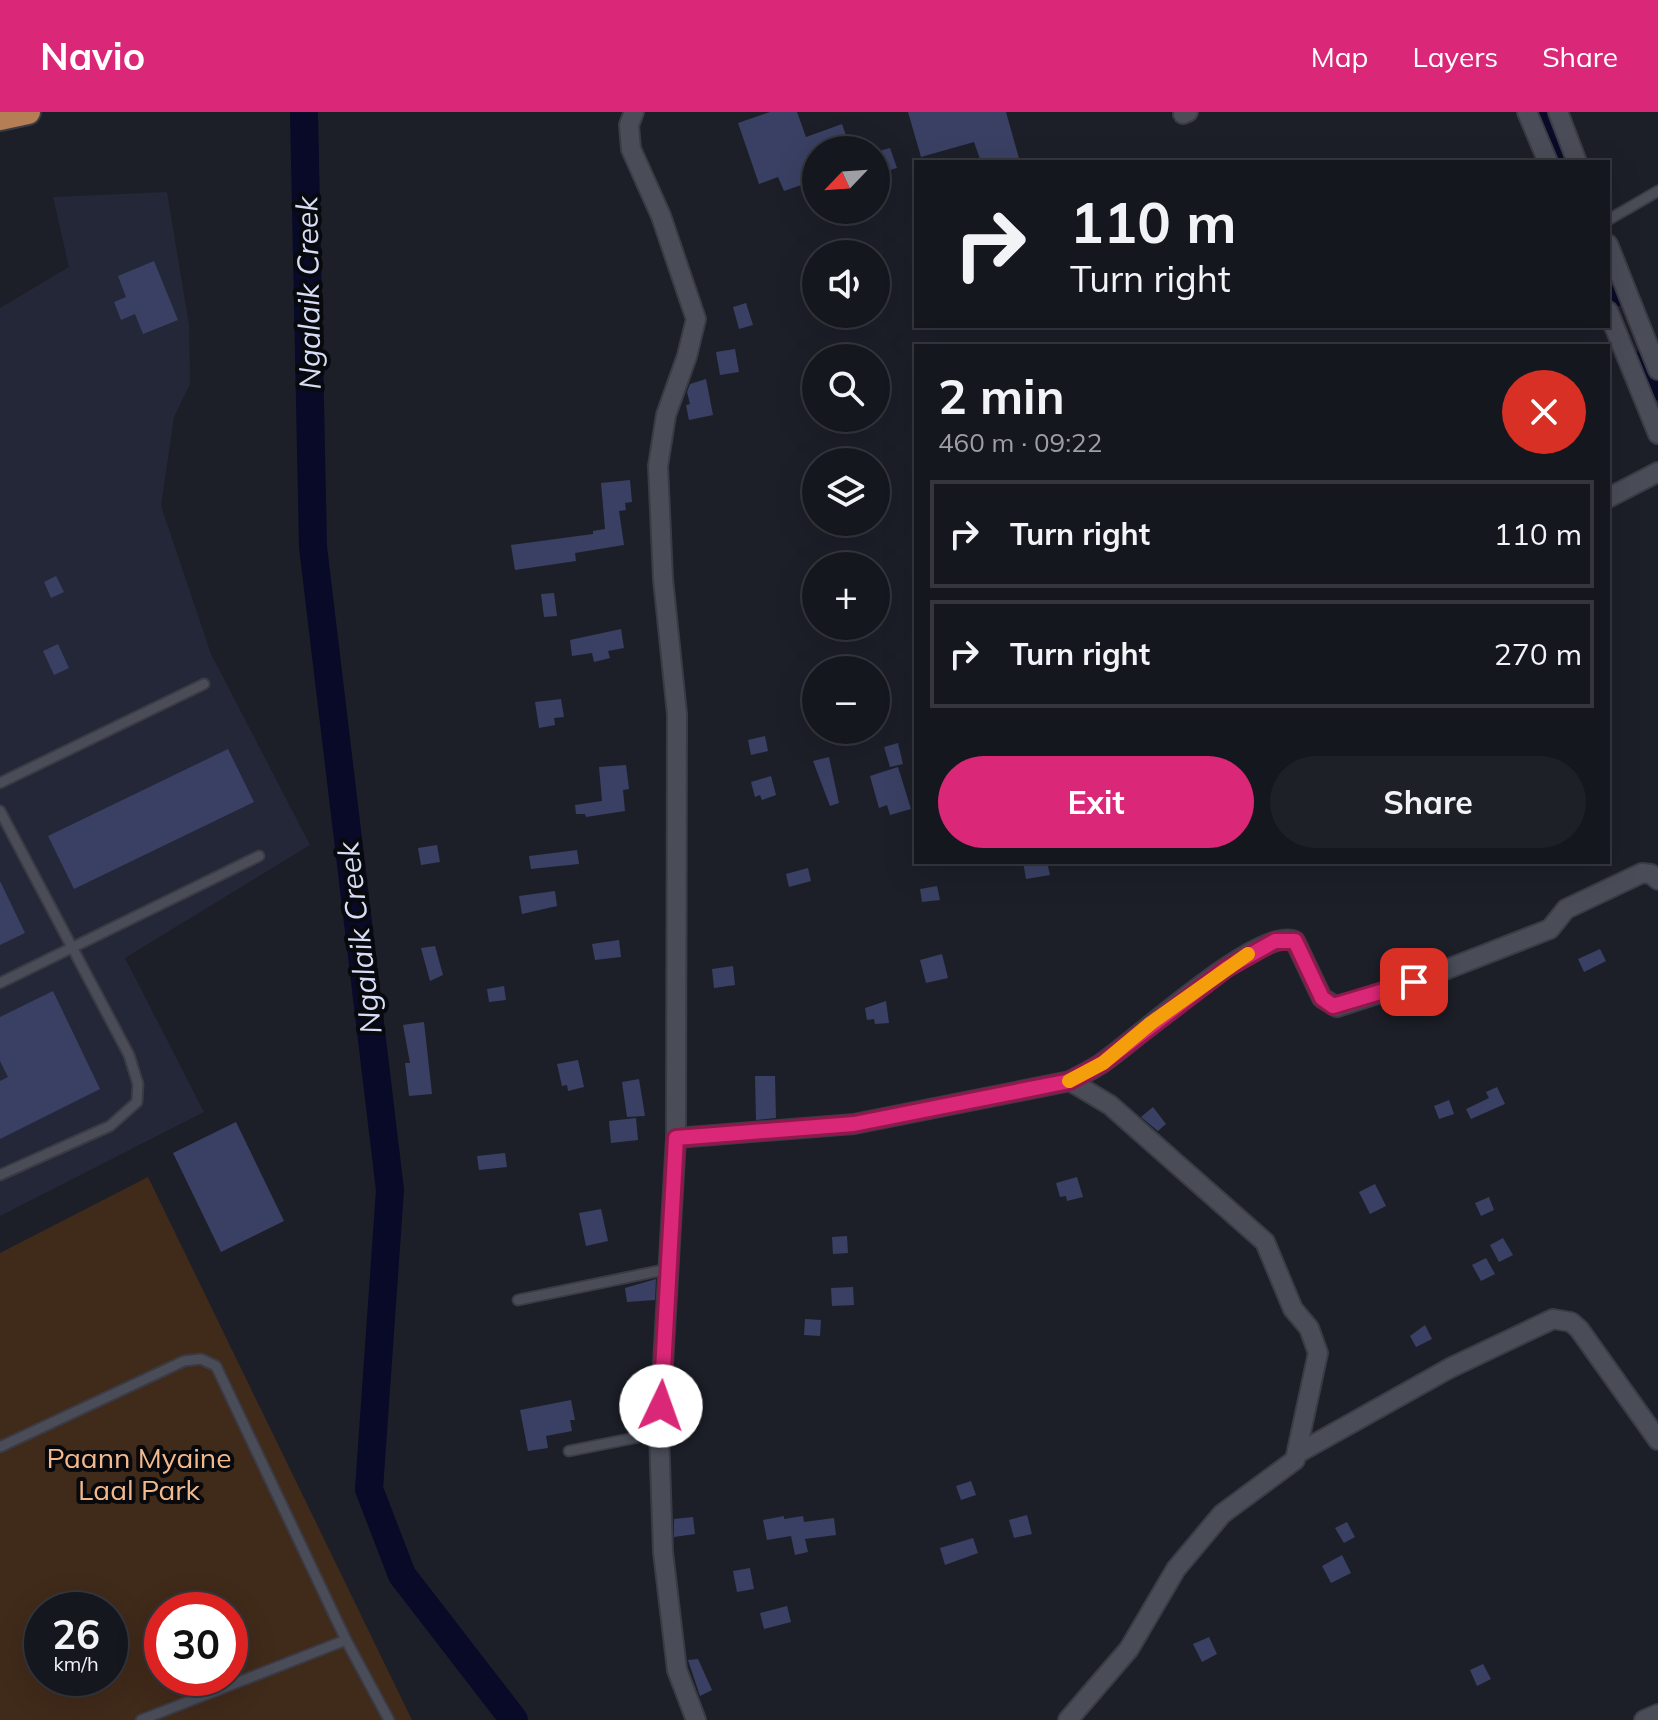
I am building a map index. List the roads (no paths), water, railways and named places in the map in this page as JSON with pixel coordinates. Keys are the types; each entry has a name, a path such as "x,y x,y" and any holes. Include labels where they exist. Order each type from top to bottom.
{"highway":[{"path":"0,118 28,112"}],"street":[{"path":"634,112 629,125 631,149 661,216 696,319 690,347 666,415 658,466 663,579 677,714 676,1138 659,1433 663,1552 677,1670 696,1720"},
{"path":"1527,112 1547,160"},
{"path":"1558,112 1576,160"},
{"path":"1610,249 1658,370"},
{"path":"1610,316 1658,434"},
{"path":"1610,497 1658,472"},
{"path":"676,1138 854,1124 1070,1081 1103,1063 1227,968 1275,941 1295,941 1322,998 1337,1007 1414,982 1550,929 1566,909 1642,873 1658,880"},
{"path":"1070,1081 1110,1105 1265,1242 1279,1269 1293,1309 1316,1341 1317,1366 1300,1452"},
{"path":"1068,1720 1129,1649 1176,1569 1222,1514 1289,1467 1300,1452 1450,1368 1553,1319 1571,1322 1579,1329 1658,1440"},
{"path":"1644,1720 1658,1714"}],"lane":[{"path":"1610,219 1658,191"},
{"path":"0,783 204,684"},
{"path":"0,811 129,1055 138,1084 137,1102 110,1126 0,1175"},
{"path":"0,983 73,950 259,856"},
{"path":"518,1300 668,1269"},
{"path":"0,1447 184,1361 207,1361 216,1366 346,1640 389,1720"},
{"path":"569,1451 659,1433"},
{"path":"141,1720 346,1640"}],"waterway":[{"name":"Ngalaik Creek","path":"304,112 313,547 390,1190 369,1489 402,1575 514,1720"},
{"path":"1545,112 1564,160"},
{"path":"1610,274 1620,298"},
{"path":"1644,356 1658,392"}],"park label":[{"name":"Paann Myaine Laal Park","path":"139,1473"}]}
